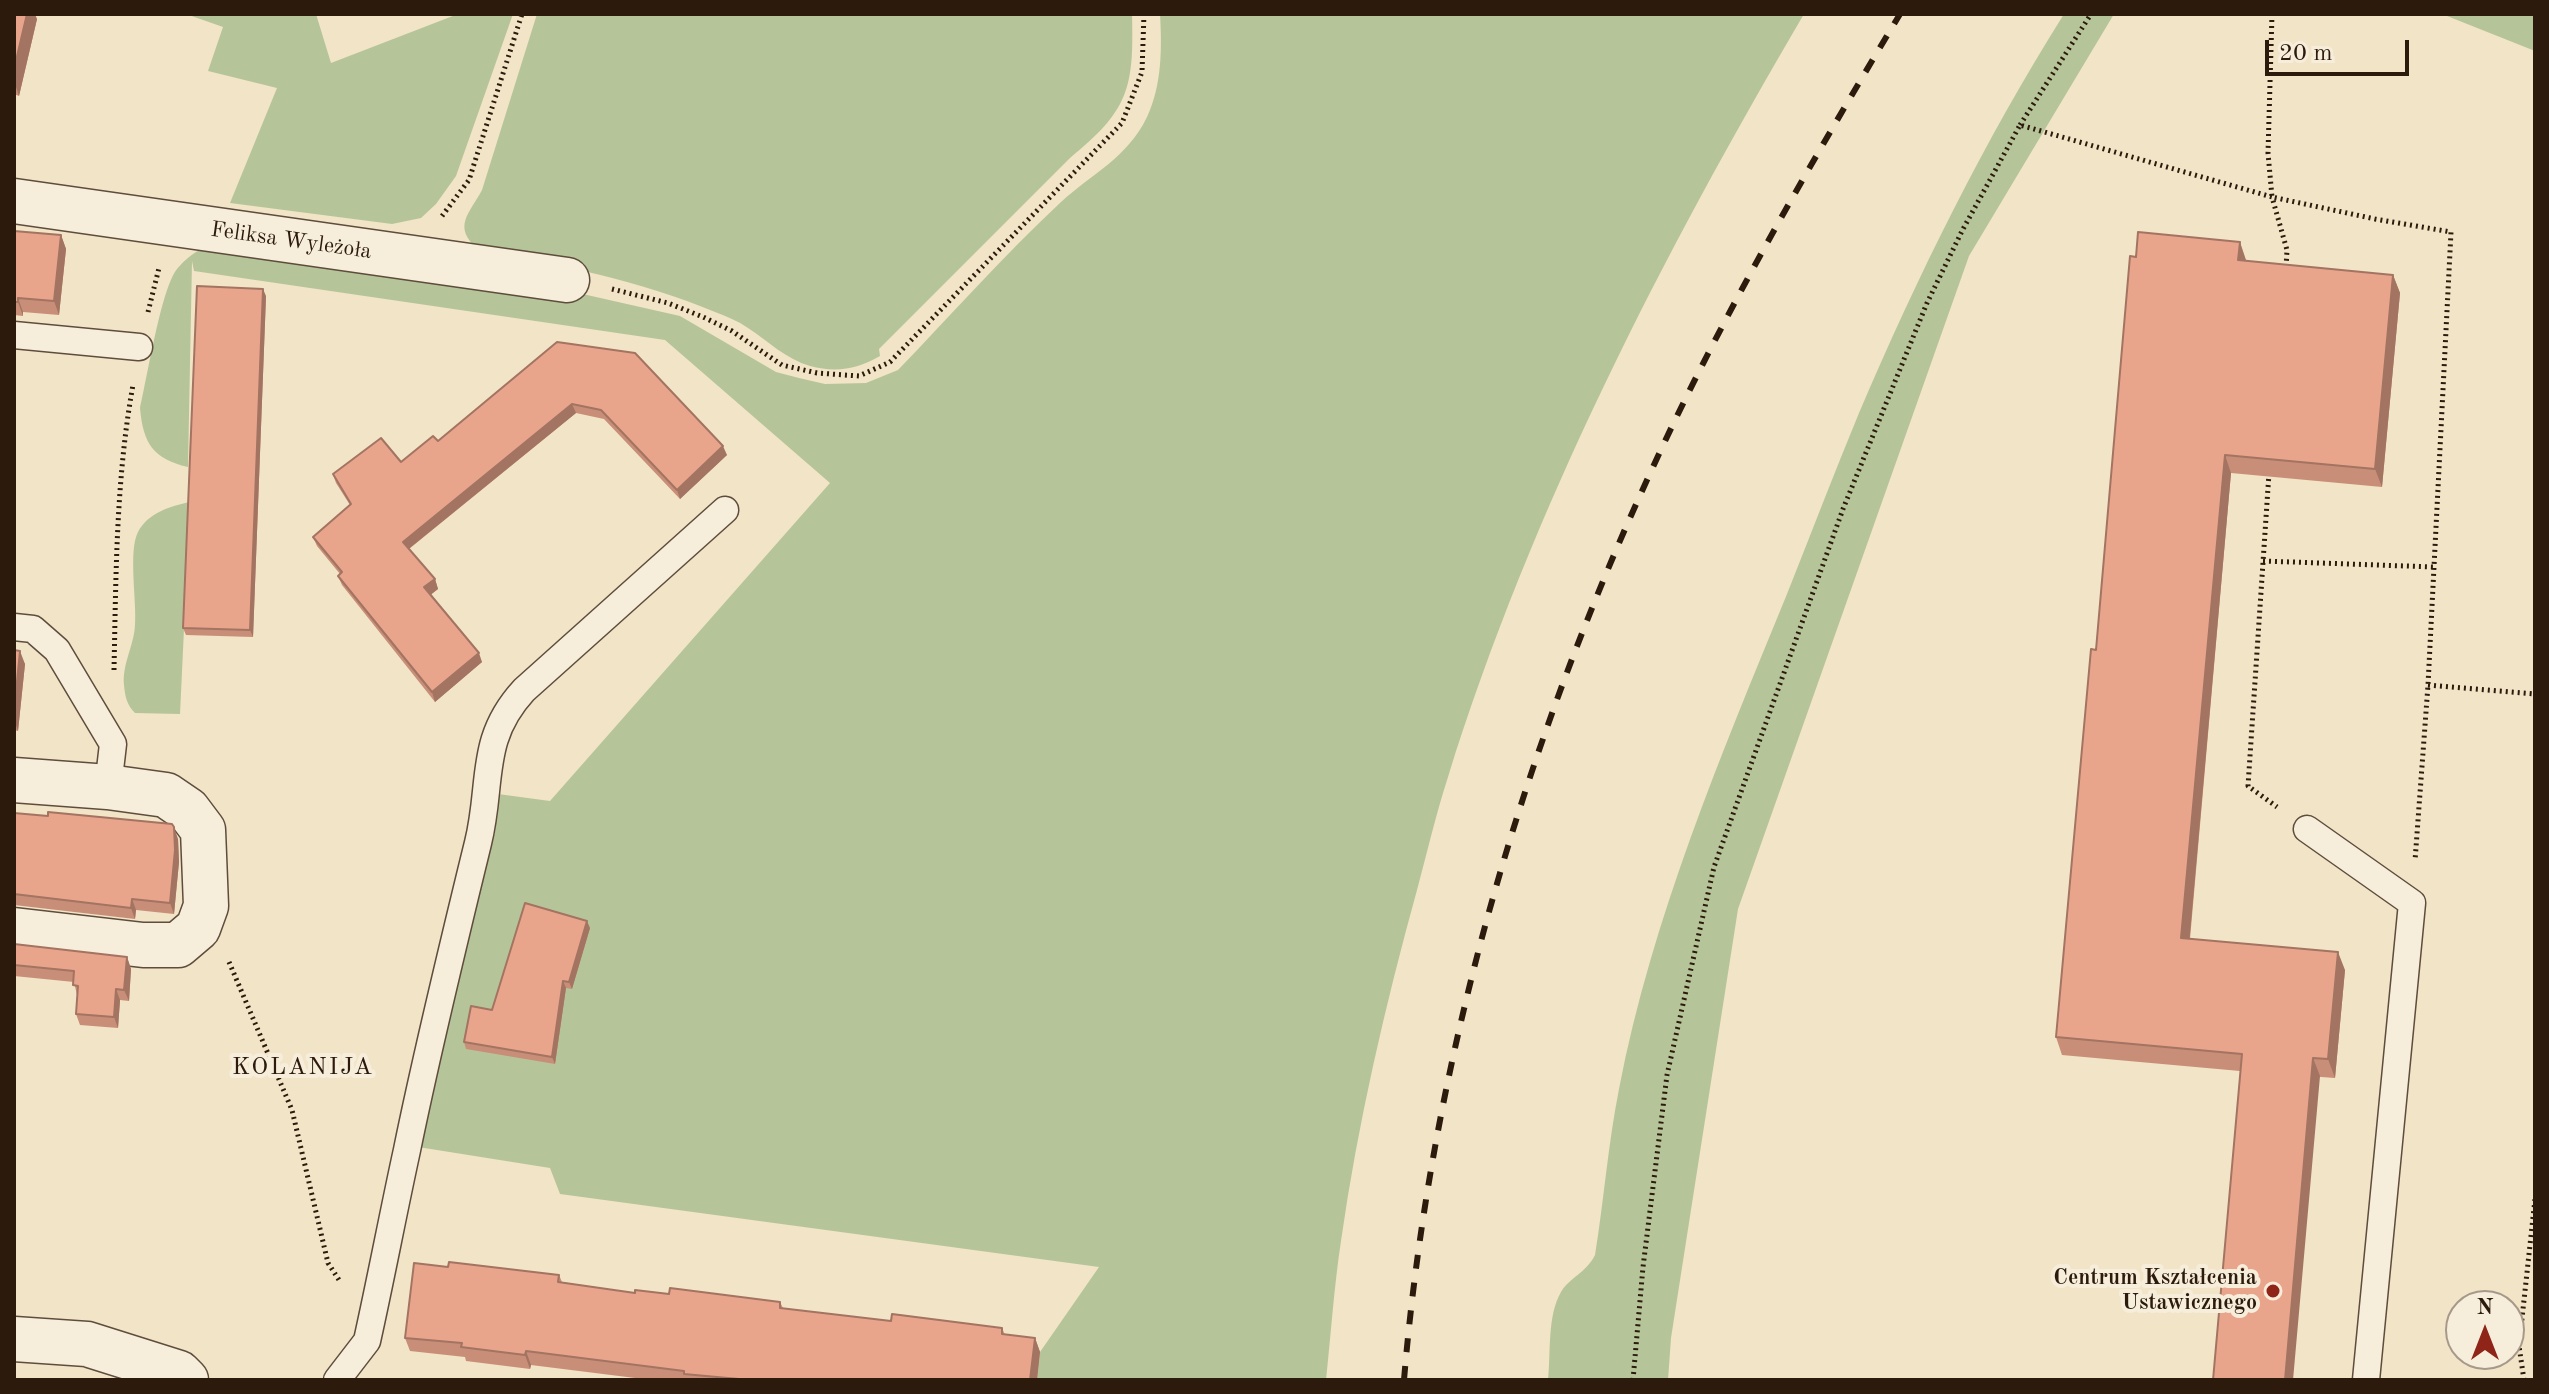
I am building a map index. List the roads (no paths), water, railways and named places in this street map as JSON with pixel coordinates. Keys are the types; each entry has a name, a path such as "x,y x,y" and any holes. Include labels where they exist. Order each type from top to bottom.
{"street":[{"name":"Feliksa Wyleżoła","path":"14,201 567,280"},
{"path":"14,780 166,795 188,810 203,830 206,906 198,928 178,945 143,945 14,930"},
{"path":"14,1339 87,1344 179,1373 186,1380"}],"lane":[{"path":"14,335 139,347"},
{"path":"337,1380 367,1341 438,1010 481,830 489,757 499,725 508,708 524,690 725,510"},
{"path":"14,627 33,629 57,650 113,744 108,787"},
{"path":"2307,829 2412,903 2366,1380"}],"railway":[{"path":"1404,1380 1417,1264 1435,1148 1458,1033 1520,807 1558,696 1601,587 1675,420 1799,186 1900,14"}],"place":[{"name":"Centrum Kształcenia Ustawicznego","path":"2273,1291"}],"district":[{"name":"KOLANIJA","path":"303,1068"}]}
